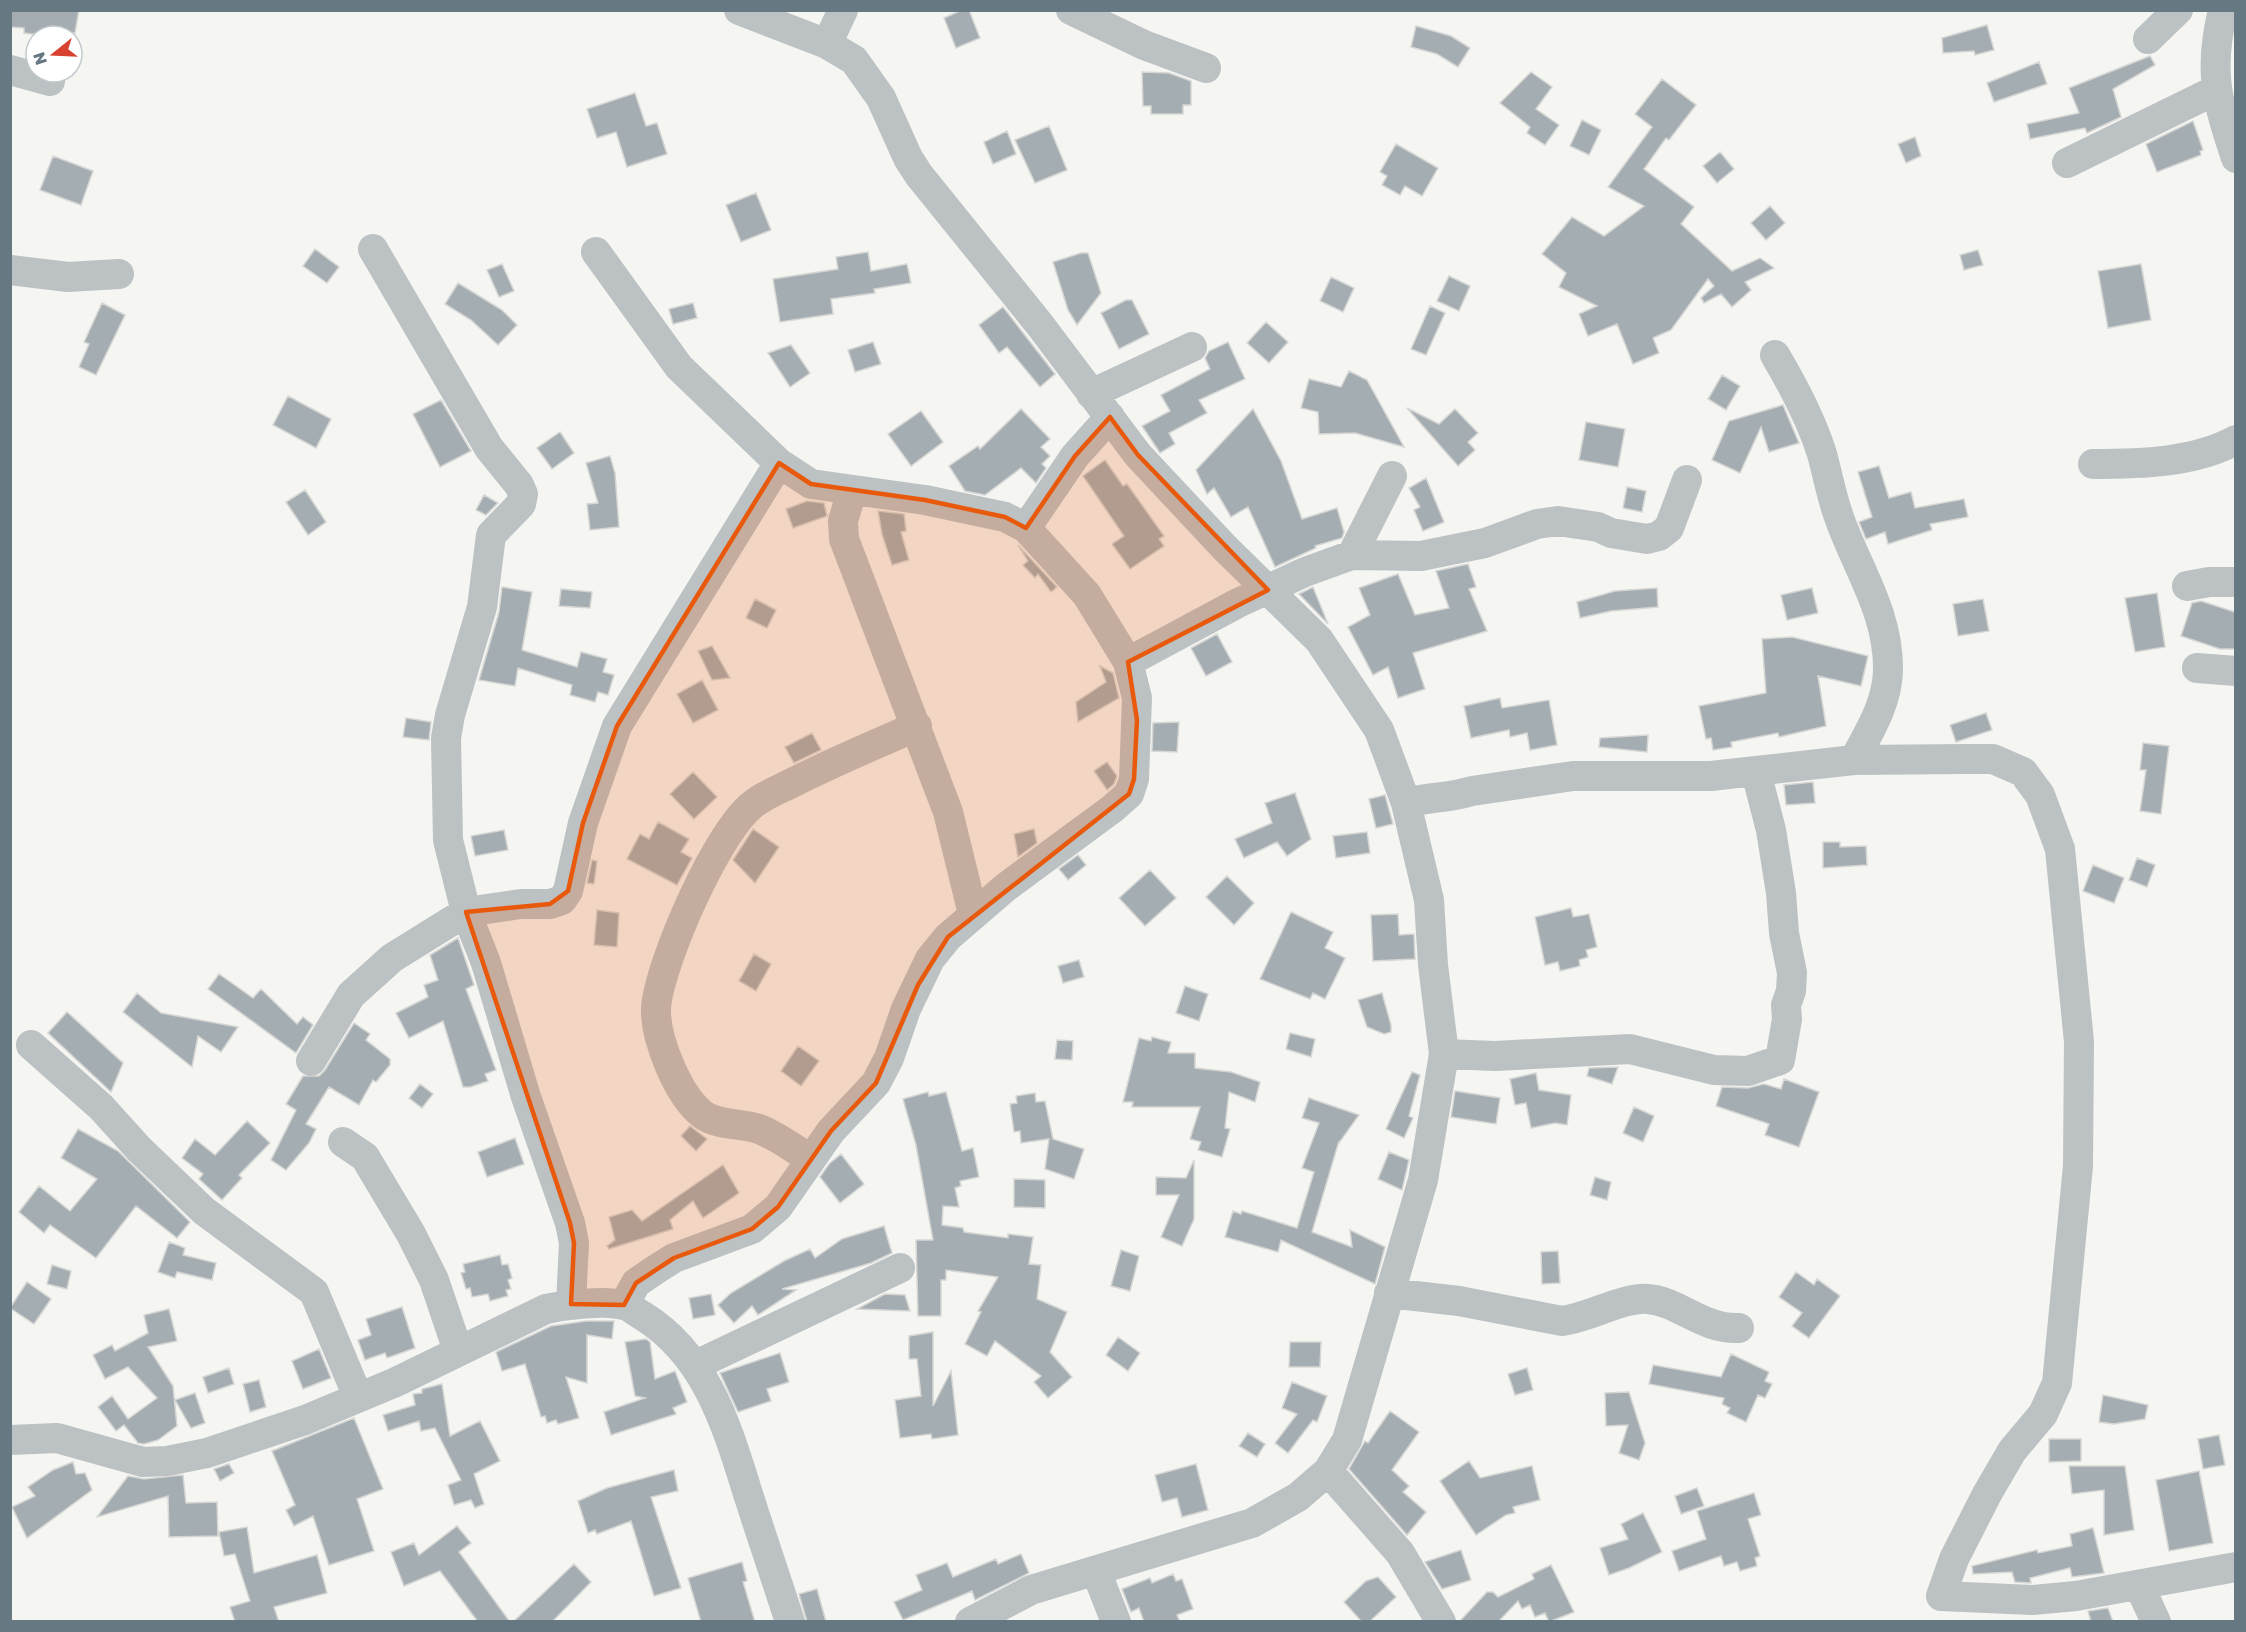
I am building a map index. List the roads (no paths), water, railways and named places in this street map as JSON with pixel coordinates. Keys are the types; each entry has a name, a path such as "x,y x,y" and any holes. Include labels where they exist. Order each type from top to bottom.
{"street":[{"path":"739,10 827,44 854,60 866,74 919,175 1138,454 1318,640 1379,730 1406,803 1429,900 1433,965 1443,1054 1423,1180 1347,1440 1328,1471 1298,1497 1252,1523 1031,1590 970,1622"},
{"path":"827,44 843,10"},
{"path":"1071,10 1144,45 1206,68"},
{"path":"2148,39 2178,10"},
{"path":"2223,10 2216,41 2235,158"},
{"path":"2067,163 2222,78"},
{"path":"373,249 489,448 519,485 523,494 521,504 491,535 482,607 446,738 448,840 466,912 486,963 526,1097 570,1222 574,1243 571,1304"},
{"path":"596,252 679,367 779,463 811,484 949,505 1005,517 1026,528 1087,595 1128,662 1137,698 1134,778 1128,794 1094,824 973,914 930,959 906,1009 889,1058 876,1083 810,1159 778,1208 752,1229 674,1258 636,1283 624,1305"},
{"path":"10,270 68,277 119,274"},
{"path":"1091,394 1192,346"},
{"path":"1775,355 1800,398 1821,453 1839,518 1879,609 1886,634 1888,671 1885,696 1854,760"},
{"path":"1026,528 1075,456 1110,417"},
{"path":"2093,464 2126,464 2176,458 2221,448 2235,440"},
{"path":"311,1062 351,995 392,958 466,912 521,904 550,904 562,900 568,891 583,823 616,726 779,463"},
{"path":"1352,555 1392,476"},
{"path":"1128,662 1305,572 1352,555 1421,556 1485,543 1537,524 1558,521 1598,527 1611,533 1647,539 1659,536 1669,528 1688,480"},
{"path":"852,490 843,522 844,539 948,812 973,914"},
{"path":"2187,586 2209,582 2235,582"},
{"path":"2198,668 2235,671"},
{"path":"810,1159 760,1130 704,1116 693,1106 676,1079 662,1045 657,1028 658,990 684,920 717,852 736,820 755,802 917,726"},
{"path":"1406,803 1430,796 1456,796 1472,791 1574,776 1711,776 1854,760 1994,759 2023,772 2040,795 2060,849 2076,993 2079,1042 2078,1166 2057,1383 2043,1414 2012,1451 1987,1494 1954,1559 1941,1596 2032,1600 2139,1585 2235,1567"},
{"path":"1443,1054 1495,1056 1630,1049 1704,1068 1725,1071 1748,1071 1780,1060 1792,973 1784,933 1781,893 1771,830 1756,772"},
{"path":"31,1045 101,1107 146,1156 204,1211 314,1292 358,1397"},
{"path":"343,1142 365,1157 411,1234 438,1290 458,1351"},
{"path":"696,1365 900,1268"},
{"path":"1389,1293 1459,1301 1562,1321 1578,1319 1646,1299 1724,1329 1739,1328"},
{"path":"10,1440 57,1438 143,1462 167,1461 207,1453 261,1436 434,1365 546,1309 571,1304 624,1305 658,1325 696,1365 734,1446 790,1622"},
{"path":"1328,1471 1400,1552 1441,1622"},
{"path":"1096,1571 1116,1622"},
{"path":"2139,1585 2156,1622"}]}
